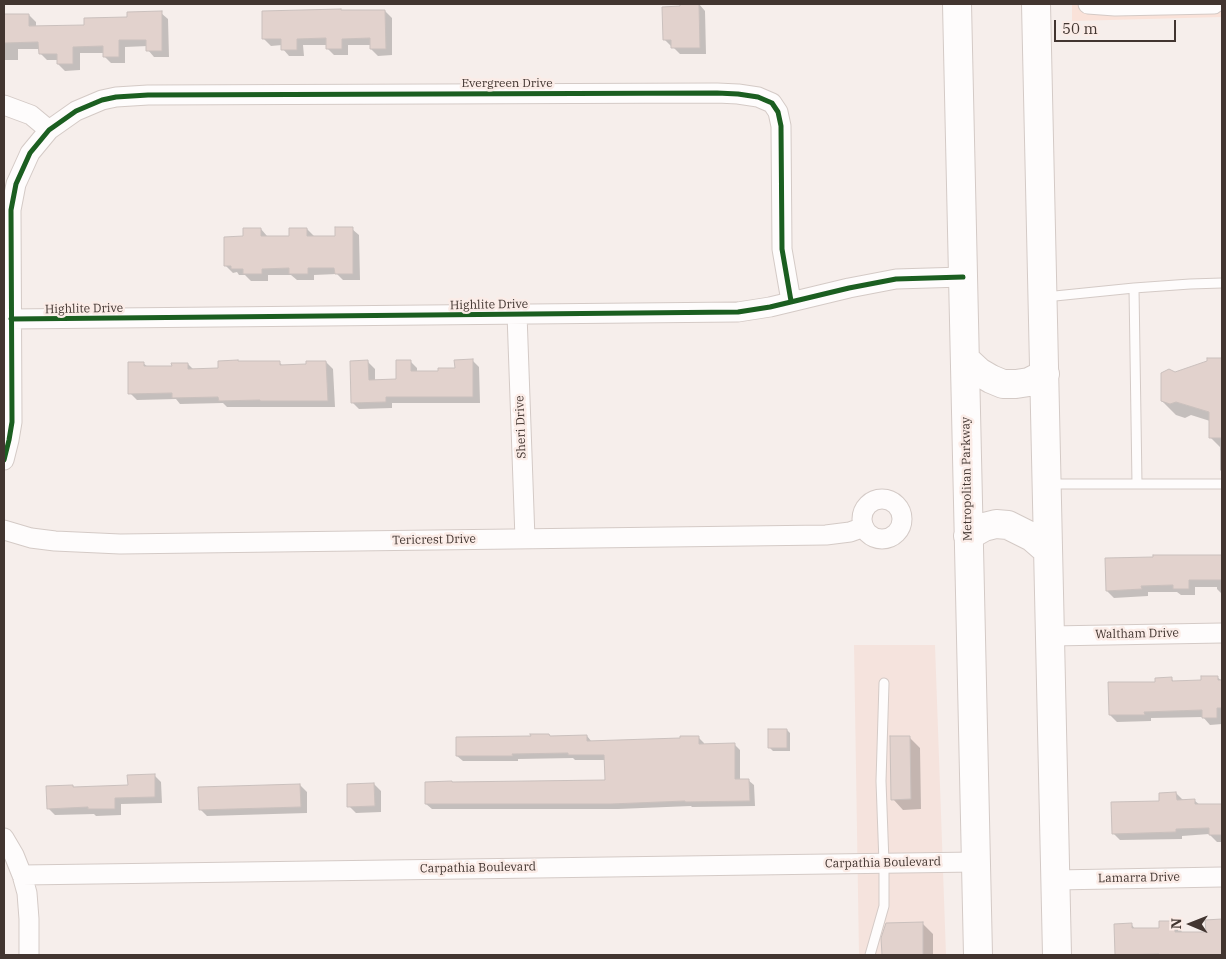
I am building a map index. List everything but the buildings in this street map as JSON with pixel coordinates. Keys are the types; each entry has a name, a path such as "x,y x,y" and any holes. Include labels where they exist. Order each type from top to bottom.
{"main road":[{"name":"Metropolitan Parkway","path":"956,4 978,955"},
{"path":"1036,4 1057,955"},
{"path":"965,358 979,372 991,380 1003,384 1029,382 1044,374"},
{"path":"968,536 984,527 996,524 1008,525 1032,537 1048,551"}],"street":[{"path":"1088,4 1115,6 1214,4"},
{"name":"Evergreen Drive","path":"4,460 12,422 10,210 16,184 30,153 49,130 76,110 102,100 130,95 738,94 758,97 772,103 778,112 781,126 782,249 791,302"},
{"path":"4,105 31,114 49,130"},
{"name":"Highlite Drive","path":"11,320 738,312 770,307 896,279 963,277"},
{"name":"Sheri Drive","path":"517,314 525,539"},
{"name":"Tericrest Drive","path":"4,530 30,538 120,544 826,535 850,532 864,527"},
{"name":"Waltham Drive","path":"1051,636 1222,633"},
{"path":"4,838 14,855 22,875 26,893 29,919 29,955"},
{"name":"Carpathia Boulevard","path":"22,875 976,862"},
{"name":"Lamarra Drive","path":"1055,880 1222,877"}],"lane":[{"path":"1042,298 1134,288 1222,283"},
{"path":"1134,288 1137,484"},
{"path":"1048,484 1222,484"},
{"path":"870,955 884,906 881,781 884,683"}],"shaded area":[{"path":"1072,4 1222,4 1222,17 1072,21"},
{"path":"854,645 935,645 946,955 859,955"}],"cycle path":[{"path":"4,460 12,422 11,210 16,184 30,153 49,130 76,111 102,100 116,97 148,95 717,93 758,97 772,103 778,112 781,126 782,249 791,301"},
{"path":"11,319 738,312 770,307 896,279 963,277"}]}
